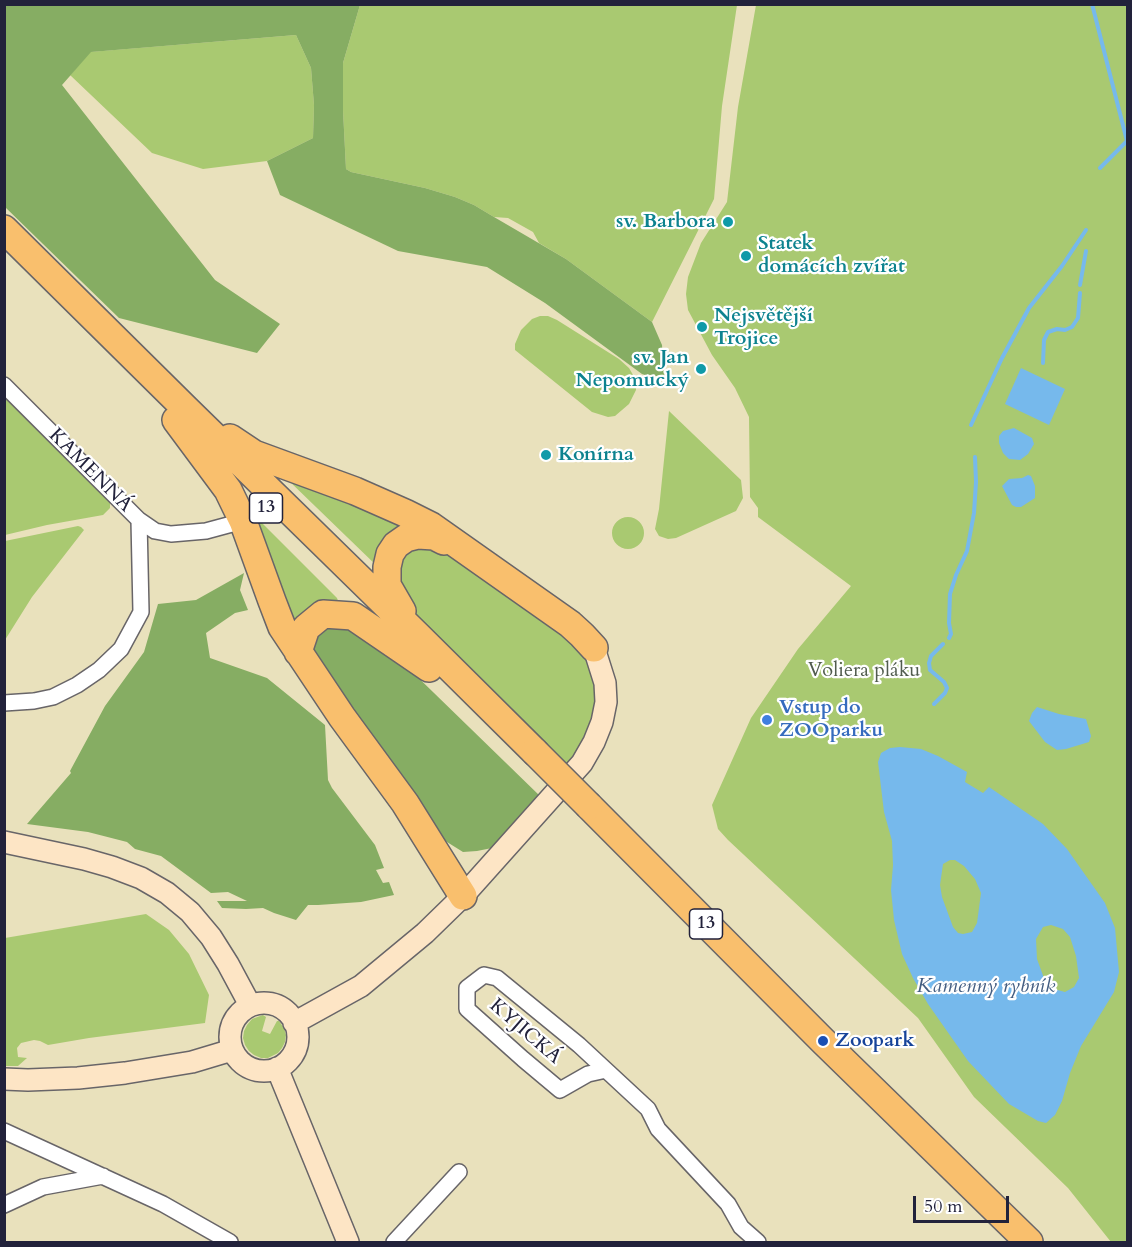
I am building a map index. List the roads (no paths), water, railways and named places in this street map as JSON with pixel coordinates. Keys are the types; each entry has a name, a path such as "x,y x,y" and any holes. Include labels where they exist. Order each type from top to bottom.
{"highway":[{"name":"13","path":"4,229 181,415 429,668 530,760 824,1041 1029,1242"},
{"name":"13","path":"4,251 417,635 530,760"},
{"path":"181,415 228,490 243,521 282,627 342,717 405,803 463,896"},
{"path":"181,415 254,454 355,491 431,526 570,624 594,648"},
{"path":"417,635 387,585 390,554 396,545 406,538 418,535 434,536 462,549"},
{"path":"298,652 306,628 323,614 353,616 429,668"},
{"name":"13","path":"585,813 807,1051 819,1058 1006,1242"}],"street":[{"name":"KAMENNÁ","path":"4,385 139,520 141,612 121,649 99,670 53,697 4,703"},
{"path":"139,520 155,531 171,534 206,531 243,521"},
{"path":"294,1023 361,986 425,933 463,896 582,763 602,722 606,702 604,683 594,648"},
{"path":"4,842 112,867 141,878 167,893 190,912 212,937 250,1005"},
{"name":"KYJICKÁ","path":"606,1070 588,1074 560,1089 467,1010 467,988 484,975 497,978 579,1045 606,1070 648,1109 658,1129 728,1203 741,1227 758,1242"},
{"path":"261,1003 281,1007 294,1023 297,1044 293,1054 277,1068 256,1070 238,1059 232,1050 230,1039 235,1019 250,1005 261,1003"},
{"path":"4,1079 78,1078 125,1073 192,1062 232,1050"},
{"path":"277,1068 348,1242"},
{"path":"4,1131 163,1204 230,1242"},
{"path":"394,1242 459,1172"},
{"path":"4,1205 43,1187 103,1176"}],"water":[{"path":"1021,368 1065,389 1049,425 1005,404"},
{"path":"1014,428 1032,438 1034,444 1028,454 1020,460 1009,459 1003,453 999,443 999,436 1003,431"},
{"path":"1031,476 1035,486 1035,498 1021,507 1016,507 1012,505 1002,486 1009,479"},
{"path":"1037,707 1086,719 1091,736 1089,742 1057,750 1045,742 1029,721"},
{"name":"Kamenný rybník","path":"890,748 921,749 938,756 967,772 965,782 983,793 989,787 1043,824 1067,849 1105,903 1115,928 1119,972 1114,992 1081,1046 1062,1101 1055,1115 1046,1123 1038,1121 1009,1104 968,1061 928,1004 902,954 894,920 891,890 892,841 884,812 878,762 881,753","holes":["955,860 964,866 975,879 981,893 977,923 972,932 958,933 953,927 942,897 940,885 943,864","1051,925 1063,929 1070,937 1076,956 1079,978 1074,987 1065,992 1054,989 1045,981 1037,959 1036,939 1043,927"]}],"waterway":[{"path":"1092,4 1127,141 1100,168"},
{"path":"971,425 1002,358 1029,308 1062,266 1086,230"},
{"path":"1080,285 1086,251"},
{"path":"1043,363 1044,340 1048,332 1072,327 1078,318 1080,293"},
{"path":"949,638 951,634 950,594 967,551 974,513 975,457"},
{"path":"934,704 947,688 944,682 930,670 929,663 931,656 943,644"}],"place":[{"name":"sv. Barbora","path":"728,222"},
{"name":"Statek domácích zvířat","path":"746,256"},
{"name":"Nejsvětější Trojice","path":"702,327"},
{"name":"sv. Jan Nepomucký","path":"701,369"},
{"name":"Konírna","path":"546,455"},
{"name":"Vstup do ZOOparku","path":"767,720"},
{"name":"Zoopark","path":"823,1041"}],"park label":[{"name":"Voliera pláku","path":"864,671"}]}
